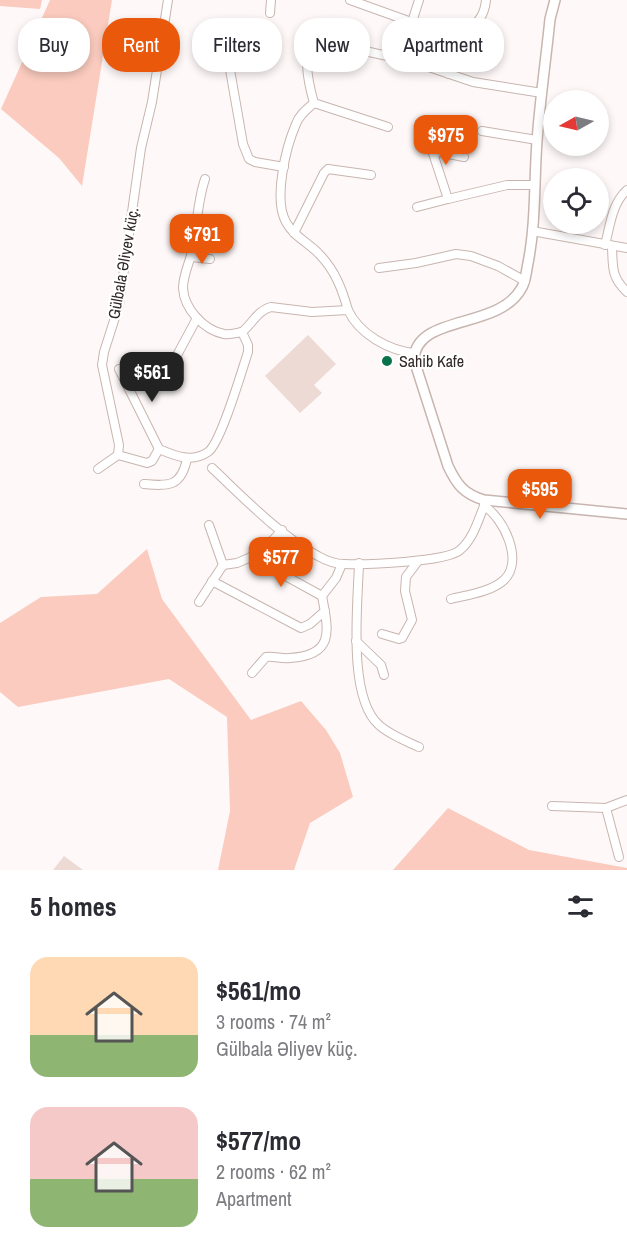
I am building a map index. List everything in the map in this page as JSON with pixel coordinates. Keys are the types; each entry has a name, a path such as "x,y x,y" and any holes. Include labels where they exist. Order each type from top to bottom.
{"street":[{"name":"Gülbala Əliyev küç.","path":"118,455 119,445 102,365 119,305 141,148 152,102 168,0"},
{"path":"270,13 271,0"},
{"path":"413,18 419,0"},
{"path":"481,18 485,13 486,0"},
{"path":"451,599 494,587 506,579 511,566 512,553 502,524 484,503 464,491 456,483 448,466 416,367 415,353 423,339 433,332 502,309 515,297 525,281 532,231 542,93 555,0"},
{"path":"355,1 401,18"},
{"path":"314,103 306,68 310,50 314,43 319,41 414,62 473,81 542,93"},
{"path":"230,72 243,144 249,159 284,167"},
{"path":"314,103 296,122 284,167 281,190 282,210 286,223 294,233 320,254 338,280 352,320 359,328 397,350 415,353"},
{"path":"314,103 388,127"},
{"path":"482,131 537,140"},
{"path":"427,135 448,199"},
{"path":"433,151 464,157"},
{"path":"294,233 324,172 332,168 371,175"},
{"path":"205,178 197,209 192,256 183,286 188,304 197,318 215,331 226,334 242,332 265,308 312,312 348,310"},
{"path":"417,207 507,185 534,185"},
{"path":"627,190 621,195 615,207 608,246 618,284 627,292"},
{"path":"532,231 627,248"},
{"path":"379,268 456,254 471,256 498,266 525,281"},
{"path":"192,256 210,259"},
{"path":"176,358 197,318"},
{"path":"119,369 159,449 187,459 207,453 219,436 248,352 242,332"},
{"path":"99,469 118,455 147,463 152,461 159,449"},
{"path":"144,484 166,486 176,481 184,470 187,459"},
{"path":"212,468 282,530 316,555 342,564 418,561 449,557 460,551 473,532 484,503"},
{"path":"484,503 627,514"},
{"path":"209,525 223,565"},
{"path":"199,602 223,565 237,563 251,557 282,530"},
{"path":"251,557 322,596"},
{"path":"382,634 402,638 412,620 405,591 406,577 418,561"},
{"path":"359,563 356,641 362,694 368,712 378,724 419,747"},
{"path":"252,673 266,657 290,658 316,651 327,637 328,627 322,596 336,578 342,564"},
{"path":"212,581 301,628 310,624 325,611"},
{"path":"356,641 381,664 384,675"},
{"path":"552,806 606,808 627,801"},
{"path":"606,808 619,856"}],"shaded area":[{"path":"0,0 42,0 40,9 0,6"},
{"path":"50,0 112,0 109,18 102,18 102,62 82,186 59,158 1,109 18,71 90,72 90,18 42,18"},
{"path":"147,549 162,599 251,720 301,701 326,730 340,753 353,797 310,823 294,870 218,870 230,811 227,717 169,679 18,707 0,692 0,623 41,597 97,594"},
{"path":"448,808 529,850 627,868 627,870 393,870"}],"building":[{"path":"308,335 336,364 314,385 322,393 300,413 265,376"},
{"path":"64,856 83,870 53,870"}],"place":[{"name":"Sahib Kafe","path":"387,361"}]}
